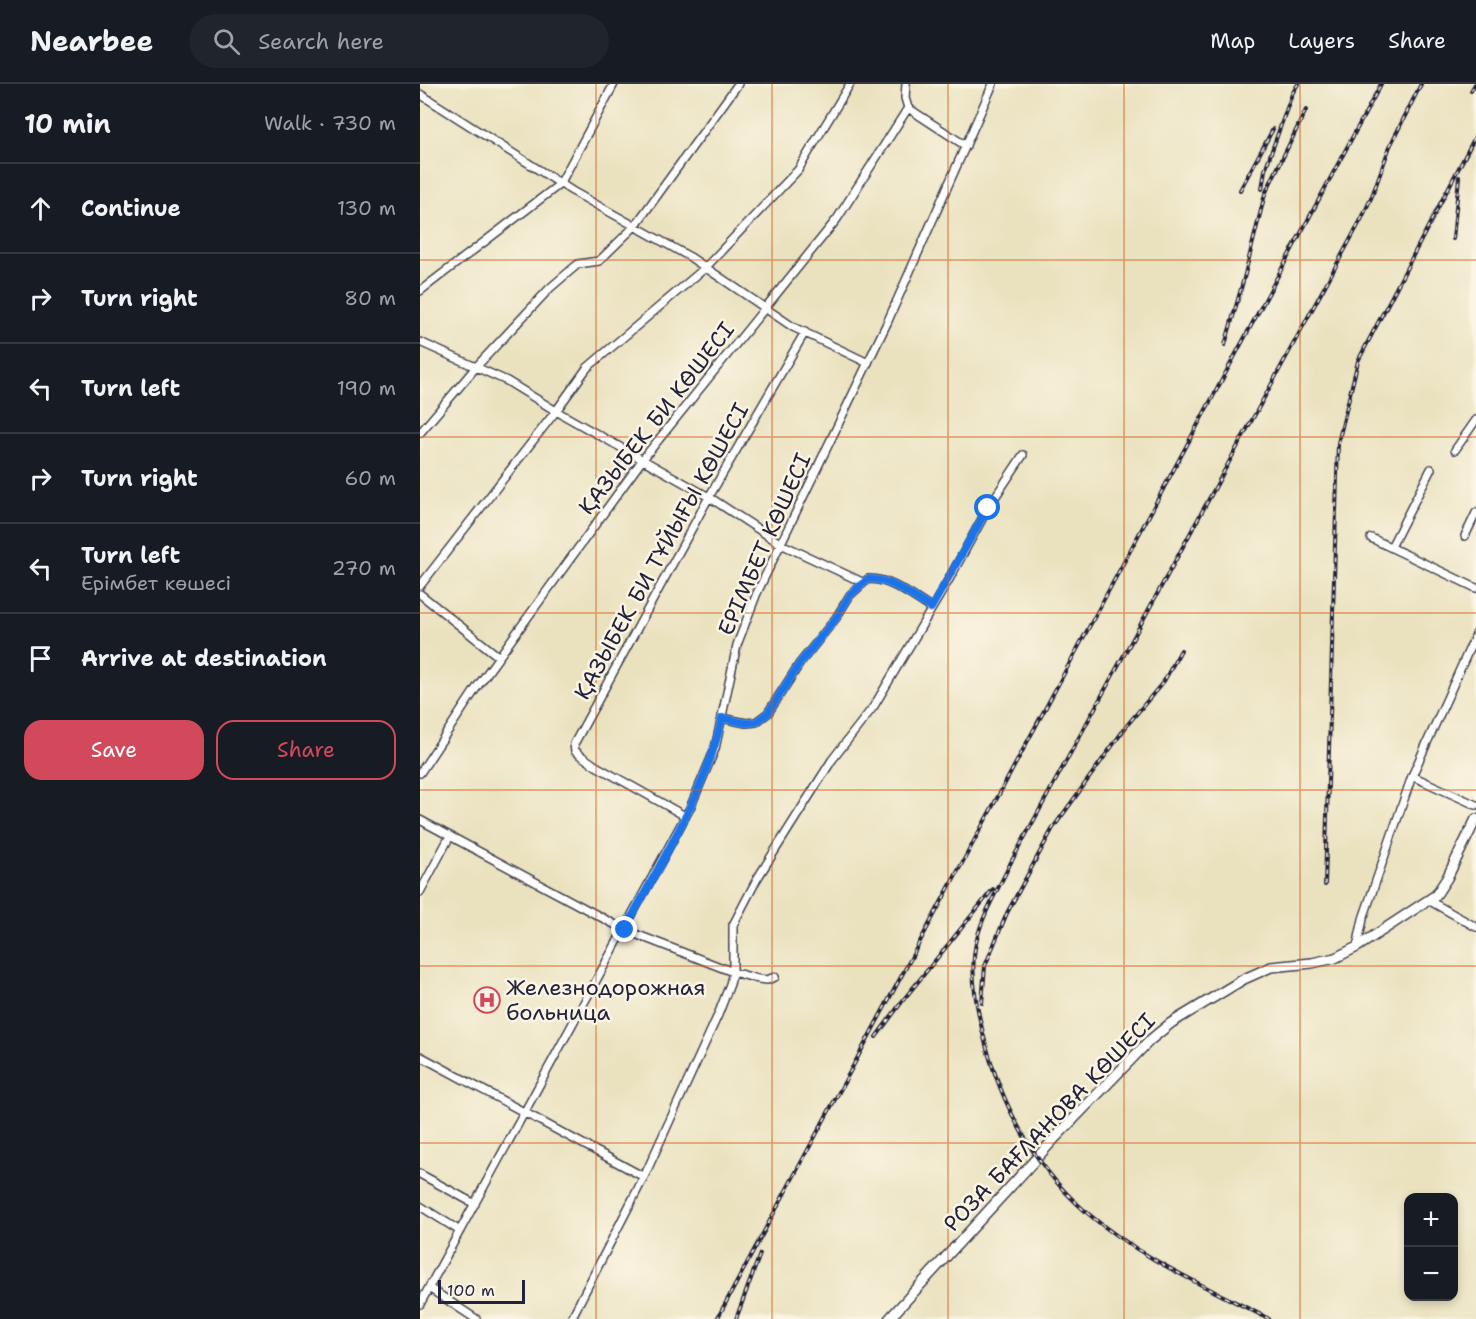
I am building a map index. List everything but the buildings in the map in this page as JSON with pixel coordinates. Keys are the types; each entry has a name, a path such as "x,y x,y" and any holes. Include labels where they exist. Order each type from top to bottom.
{"street":[{"path":"420,291 560,184 614,84"},
{"path":"420,433 477,366 550,288 578,264 599,261 634,226 738,84"},
{"path":"420,586 587,368 705,268 798,170 850,84"},
{"path":"906,84 905,98 908,108 966,146"},
{"name":"ЕРІМБЕТ КӨШЕСІ","path":"420,1304 625,930 703,780 715,749 737,645 757,593 868,363 993,84"},
{"path":"420,94 560,184 705,268 766,309 805,332 868,363"},
{"name":"ҚАЗЫБЕК БИ КӨШЕСІ","path":"420,773 499,657 643,459 837,219 908,108"},
{"name":"ҚАЗЫБЕК БИ ТҰЙЫҒЫ КӨШЕСІ","path":"685,816 611,775 575,751 573,744 709,497 805,332"},
{"path":"420,342 507,381 709,497 781,544 862,582"},
{"path":"1455,450 1476,420"},
{"path":"571,1319 644,1177 718,1015 733,972 733,925 758,879 832,759 874,706 988,508 1023,455"},
{"path":"1391,547 1431,469"},
{"path":"1465,536 1476,513"},
{"path":"1371,538 1476,588"},
{"path":"722,718 746,723 756,722 768,713 800,663 862,582 877,578 931,608"},
{"path":"420,594 499,657"},
{"path":"1357,947 1363,919 1412,776 1476,634"},
{"path":"1412,776 1476,805"},
{"name":"РОЗА БАҒЛАНОВА КӨШЕСІ","path":"889,1319 1056,1137 1149,1041 1171,1023 1244,979 1271,967 1335,958 1357,947 1436,895 1448,878 1476,819"},
{"path":"420,820 625,930 733,972 758,979 767,980 775,977"},
{"path":"420,892 450,836"},
{"path":"1428,900 1476,927"},
{"path":"420,1056 644,1177"},
{"path":"420,1173 475,1204"},
{"path":"420,1206 460,1231"},
{"path":"429,1288 476,1319"}],"railway":[{"path":"1262,189 1265,170 1292,94 1298,84"},
{"path":"717,1319 1381,84"},
{"path":"1269,1319 1174,1271 1128,1243 1085,1211 1047,1171 1017,1124 995,1073 976,1000 973,969 975,949 983,920 1010,864 1362,218 1390,146 1421,84"},
{"path":"1471,91 1475,84"},
{"path":"1225,345 1265,194 1306,110"},
{"path":"1240,190 1273,129"},
{"path":"1325,885 1338,443 1358,361 1476,135"},
{"path":"1453,239 1459,177"},
{"path":"982,1003 985,966 1007,913 1053,828 1128,724 1164,681 1181,650"},
{"path":"876,1037 993,889"},
{"path":"736,1319 760,1254"}],"place":[{"name":"Железнодорожная больница","path":"487,1000"}],"route":[{"path":"625,930 703,780 715,749 722,718 737,722 756,722 768,713 800,663 862,582 877,578 931,608 988,508"}]}
